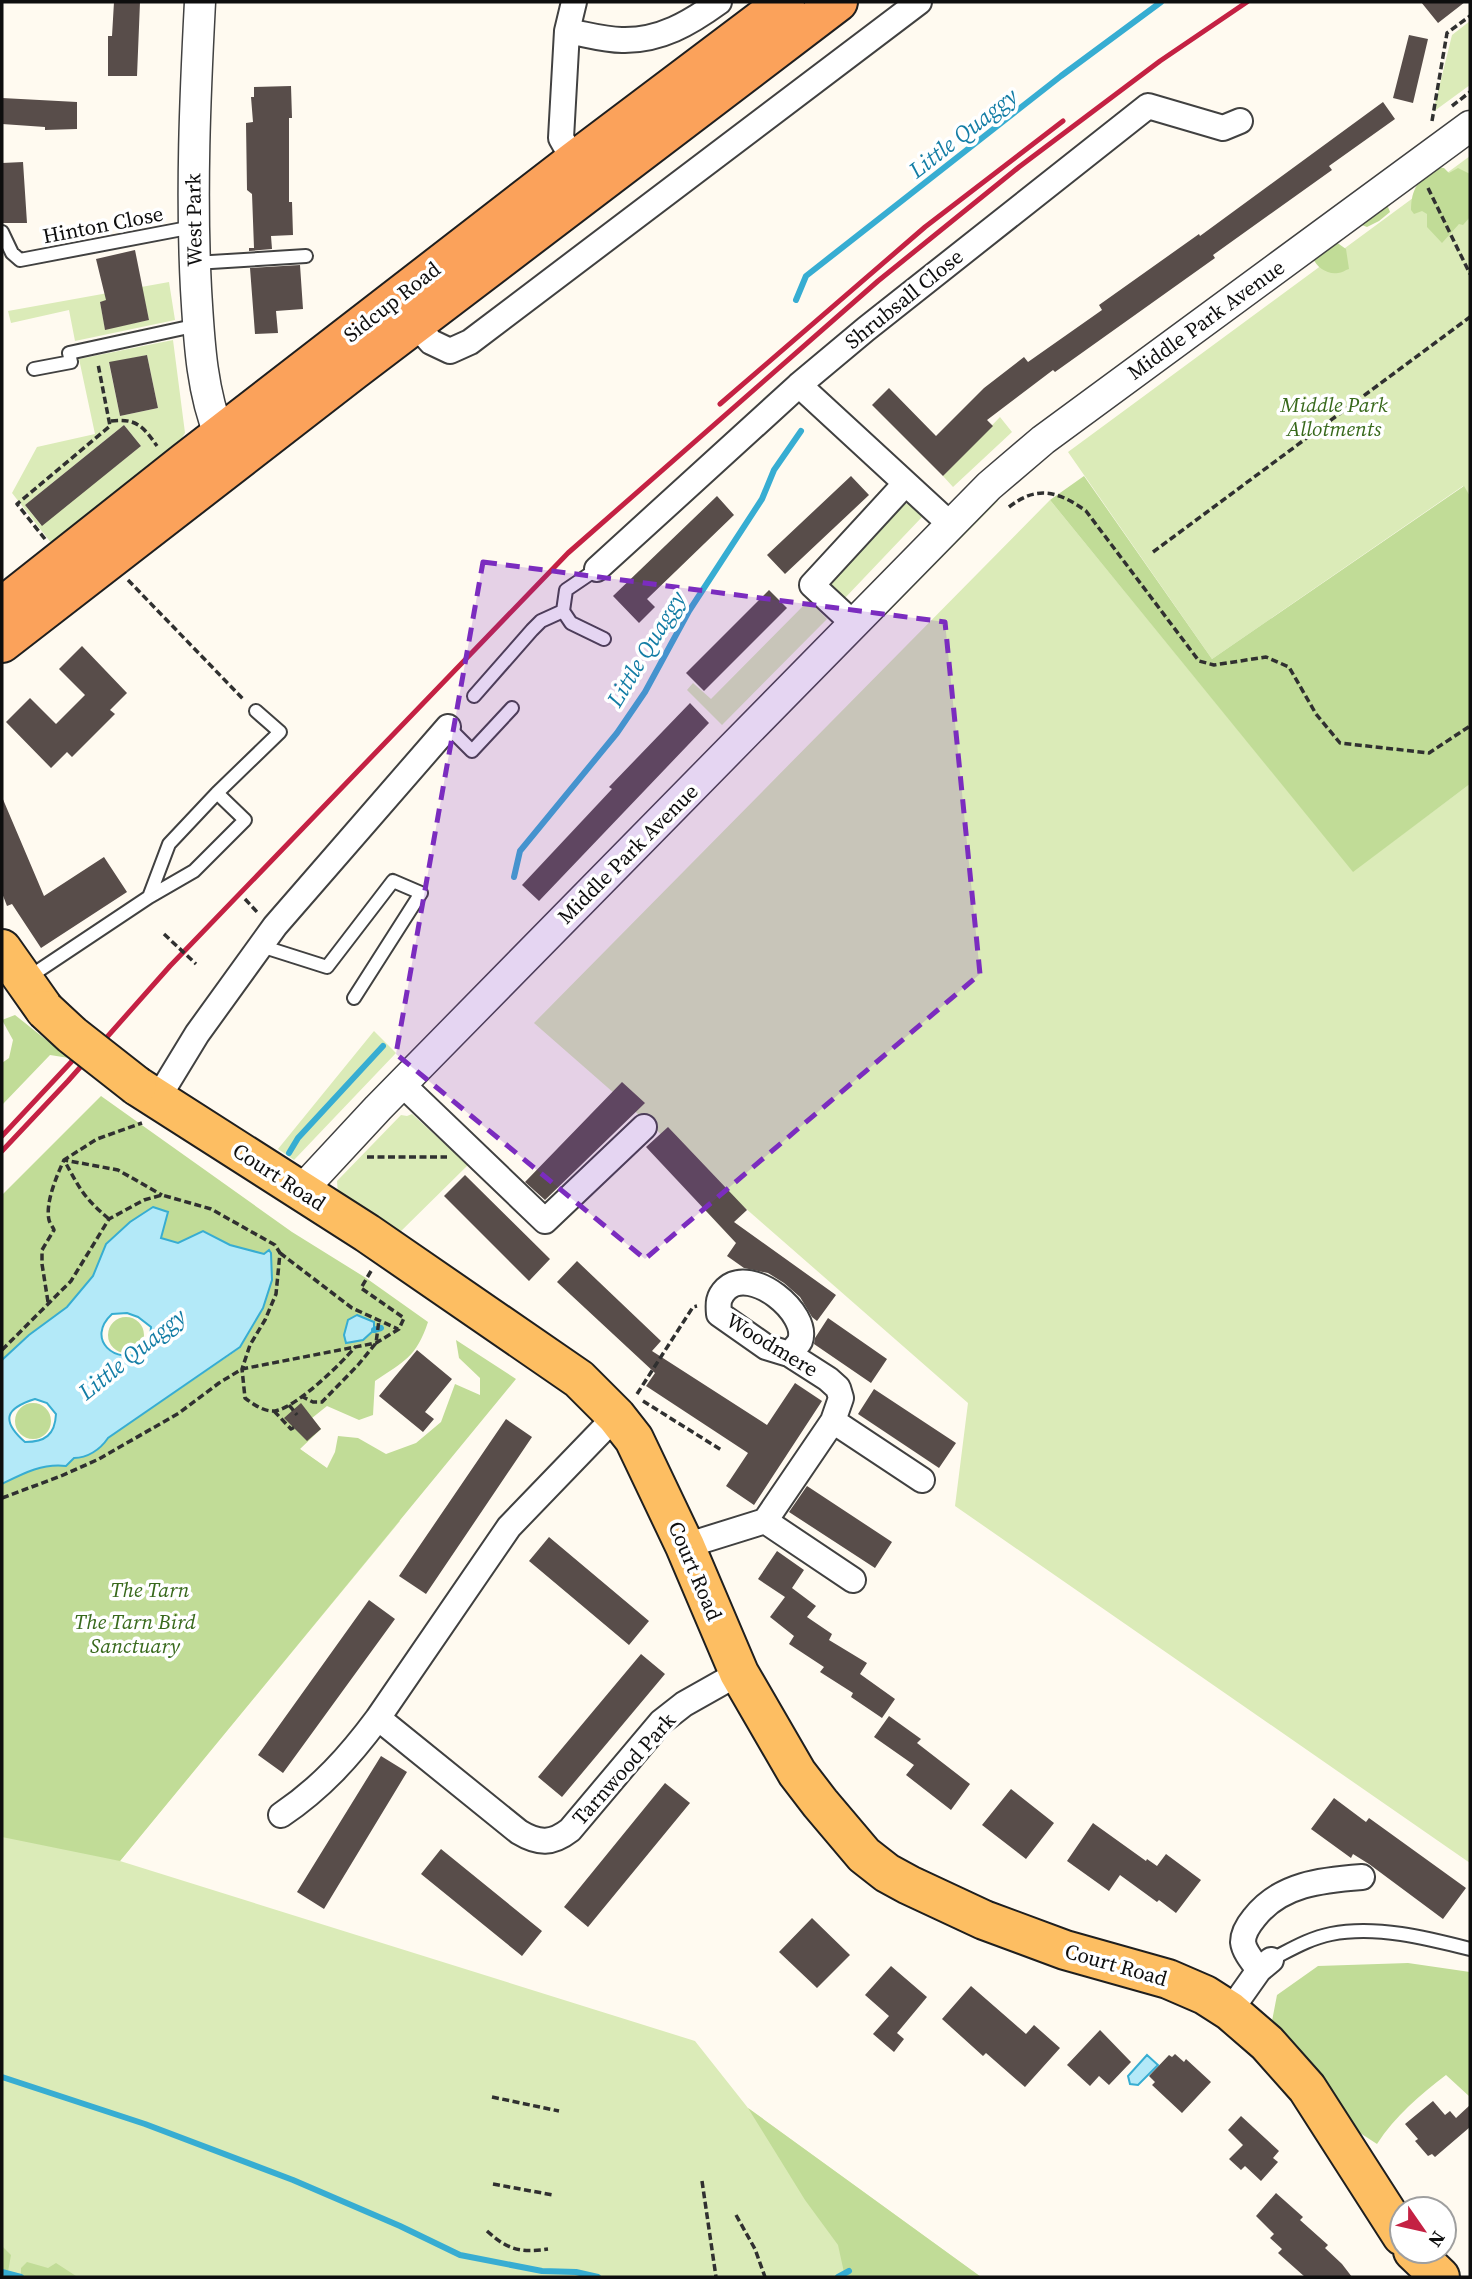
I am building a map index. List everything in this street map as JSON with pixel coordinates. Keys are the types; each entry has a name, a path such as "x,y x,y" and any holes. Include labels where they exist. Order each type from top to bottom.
{"highway":[{"name":"Sidcup Road","path":"2,607 574,161 785,2"},
{"name":"Sidcup Road","path":"2,643 838,2"}],"main road":[{"name":"Court Road","path":"17,975 72,1035 147,1101 368,1233 579,1379 626,1406 634,1438 685,1546 739,1673 790,1762 820,1804 864,1855 887,1873 933,1897 1032,1940 1168,1979 1205,1995 1230,2011 1267,2043 1307,2088 1388,2214"}],"street":[{"name":"West Park","path":"200,2 193,123 193,227 198,326 207,394 220,436"},
{"path":"574,2 567,31 561,138 574,161"},
{"path":"567,31 622,40 658,36 687,25 719,2"},
{"name":"Sidcup Road","path":"415,324 431,342 450,351 470,342 919,2"},
{"name":"Shrubsall Close","path":"597,569 799,385 1148,106 1223,128 1240,121"},
{"name":"Middle Park Avenue","path":"300,1192 402,1084 989,486 1043,440 1417,165 1460,117"},
{"path":"799,385 951,525"},
{"path":"854,624 812,585 905,484"},
{"path":"147,1101 284,916 447,727"},
{"path":"402,1084 545,1221 644,1128"},
{"path":"706,1305 735,1282 746,1281 766,1290 784,1303 798,1320 800,1341 789,1354"},
{"name":"Woodmere","path":"706,1305 766,1347 789,1354 838,1388 841,1398 833,1421 765,1521"},
{"path":"281,1815 310,1795 352,1754 509,1527 626,1406"},
{"path":"833,1421 922,1480"},
{"path":"685,1546 765,1521 853,1580"},
{"name":"Tarnwood Park","path":"378,1718 519,1832 532,1840 545,1842 559,1839 570,1830 661,1722 684,1704 739,1673"},
{"path":"1230,2011 1266,1965 1243,1942 1249,1923 1257,1913 1284,1893 1304,1884 1362,1877"}],"lane":[{"name":"Hinton Close","path":"2,232 12,253 20,260 193,227"},
{"path":"195,262 306,256"},
{"path":"34,369 71,362 69,354 198,326"},
{"path":"597,569 566,590 563,611 571,623 604,639"},
{"path":"474,696 541,621 563,611"},
{"path":"447,727 472,751 512,708"},
{"path":"149,897 169,845 217,793 280,732 256,712"},
{"path":"17,975 194,871 245,820 217,793"},
{"path":"261,946 327,967 393,881 421,893 354,998"},
{"path":"1266,1965 1298,1946 1331,1934 1370,1932 1470,1949"}],"path":[{"path":"1440,114 1430,122 1447,33 1470,16"},
{"path":"1460,117 1470,92"},
{"path":"1417,165 1470,274"},
{"path":"1153,552 1470,317"},
{"path":"48,543 17,504 107,430 111,422 95,348"},
{"path":"111,422 122,420 143,426 162,453"},
{"path":"1009,507 1024,496 1051,494 1074,502 1086,511 1199,661 1214,665 1266,657 1289,667 1316,714 1340,743 1429,753 1470,726"},
{"path":"123,575 256,712"},
{"path":"245,899 265,919"},
{"path":"164,934 196,964"},
{"path":"48,1302 42,1250 54,1230 49,1221 49,1208 55,1179 64,1160 97,1139 140,1126 147,1101"},
{"path":"364,1158 452,1157"},
{"path":"64,1160 118,1170 162,1195 211,1209 275,1245 280,1253 352,1308 398,1329"},
{"path":"64,1160 74,1183 109,1219"},
{"path":"2,1350 71,1281 109,1219 144,1200 162,1195"},
{"path":"280,1253 276,1294 250,1345 242,1369 245,1398 257,1407 274,1411 291,1429 295,1427"},
{"path":"301,1396 313,1402 322,1402 376,1343 398,1329 404,1318 361,1288 374,1267"},
{"path":"706,1305 626,1406 723,1451"},
{"path":"376,1343 379,1320"},
{"path":"2,1498 99,1459 179,1413 242,1369 376,1343"},
{"path":"274,1411 289,1405 325,1379 356,1346"},
{"path":"289,1405 297,1415"},
{"path":"492,2097 559,2110"},
{"path":"702,2181 716,2277"},
{"path":"493,2184 553,2195"},
{"path":"736,2216 755,2249 765,2277"},
{"path":"487,2231 502,2245 525,2252 548,2249"}],"highlighted area":[{"path":"483,562 945,622 980,974 645,1259 396,1054"}],"green space":[{"path":"1470,21 1470,85 1433,112 1452,35"},
{"name":"Middle Park Allotments","path":"1470,156 1470,496 1463,486 1212,659 1068,452"},
{"path":"1435,167 1444,168 1449,173 1458,168 1470,174 1470,217 1463,225 1459,224 1442,243 1427,227 1427,214 1422,211 1414,214 1411,210 1412,196 1417,185"},
{"path":"1376,205 1388,207 1390,212 1367,227 1359,224"},
{"path":"1336,242 1346,249 1349,269 1341,273 1330,273 1323,270 1313,258"},
{"path":"169,282 175,320 75,341 69,310 11,323 8,311","holes":["143,293 149,320 105,329 100,302"]},
{"path":"173,340 185,433 177,446 52,544 12,493 37,447 95,434 79,359","holes":["147,355 158,408 120,416 109,363","124,425 141,446 41,525 25,505"]},
{"path":"1000,417 1012,432 953,487 943,476"},
{"path":"1084,476 1212,659 1464,486 1470,496 1470,784 1353,872 1050,500"},
{"path":"995,498 998,501 432,1074 431,1071"},
{"path":"1050,500 1353,871 1470,784 1470,1863 955,1506 968,1403 534,1023"},
{"path":"898,504 912,504 922,517 844,599 832,589 830,573"},
{"path":"809,600 827,619 722,725 687,690 693,683 711,699"},
{"path":"15,1015 69,1058 50,1055 2,1105 2,1063 9,1058 13,1040 2,1020"},
{"path":"374,1031 396,1053 294,1160 278,1149"},
{"name":"The Tarn","path":"101,1096 292,1232 366,1278 428,1322 419,1344 408,1358 375,1381 373,1415 359,1420 327,1406 312,1418 321,1429 300,1449 327,1468 335,1452 338,1436 358,1438 386,1454 416,1443 441,1422 455,1384 480,1395 480,1378 459,1358 456,1340 516,1379 120,1861 2,1837 2,1484 40,1468 66,1466 74,1458 93,1452 108,1438 240,1348 263,1308 272,1280 264,1254 230,1245 203,1231 178,1243 161,1238 106,1244 93,1276 67,1307 29,1335 2,1360 2,1195"},
{"path":"412,1114 468,1165 395,1237 338,1195 337,1181 401,1115"},
{"path":"126,1317 138,1323 144,1335 138,1347 126,1353 114,1347 108,1335 114,1323"},
{"path":"33,1403 46,1408 51,1421 46,1434 33,1439 20,1434 15,1421 20,1408"},
{"name":"The Tarn Bird Sanctuary","path":"300,1449 400,1521 120,1861 695,2041 748,2108 981,2277 2,2277 2,1541"},
{"path":"1408,1963 1470,1972 1470,2097 1446,2075 1408,2106 1377,2144 1357,2131 1312,2066 1272,2021 1277,1995 1318,1966"},
{"path":"748,2108 981,2277 845,2277 838,2245 805,2200"},
{"path":"2,2246 11,2255 7,2277 2,2277"},
{"path":"27,2262 48,2268 56,2263 76,2276 95,2277 21,2277 21,2268"}],"water":[{"path":"153,1207 168,1212 161,1238 178,1243 203,1231 230,1245 264,1254 269,1250 272,1280 263,1308 240,1347 108,1438 93,1452 74,1458 66,1466 40,1468 2,1484 2,1360 29,1335 67,1307 93,1276 106,1244 130,1222","holes":["127,1313 151,1327 144,1352 133,1355 114,1353 103,1341 104,1323 112,1314","35,1399 47,1403 56,1414 54,1427 43,1439 25,1442 12,1427 10,1416 18,1406"]},
{"path":"357,1315 374,1322 374,1330 363,1340 346,1343 344,1335 348,1320"},
{"path":"1147,2055 1158,2065 1138,2085 1130,2084 1128,2076"}],"building":[{"path":"114,2 140,2 137,76 108,76 108,36 112,36"},
{"path":"1421,2 1465,2 1438,23"},
{"path":"1409,35 1428,39 1413,103 1393,98"},
{"path":"291,86 289,202 292,202 293,235 271,236 272,249 249,251 249,248 254,248 252,194 247,190 246,123 253,122 251,97 254,97 254,87"},
{"path":"2,98 77,102 77,129 45,130 45,127 2,124"},
{"path":"1383,102 1395,119 1329,166 1332,170 1213,255 1215,258 1055,372 1053,370 987,420 993,426 943,476 872,405 889,388 936,436 984,388 1024,357 1028,362 1102,310 1099,305 1199,234 1200,236"},
{"path":"23,162 27,223 2,223 2,163"},
{"path":"135,250 149,320 105,330 100,302 106,300 96,259"},
{"path":"300,265 303,309 276,311 278,333 255,334 250,268"},
{"path":"147,355 158,408 120,416 109,362"},
{"path":"124,425 141,446 42,526 25,505"},
{"path":"851,476 869,495 785,574 767,555"},
{"path":"717,496 734,515 647,599 655,607 639,623 613,596"},
{"path":"769,590 787,608 704,691 686,673"},
{"path":"82,646 127,693 110,710 115,714 72,757 67,752 51,768 6,722 30,698 56,724 85,695 59,669"},
{"path":"690,703 709,723 539,901 522,885 612,789 609,787"},
{"path":"2,797 44,896 104,857 127,892 41,948 12,904 7,906 2,893"},
{"path":"622,1082 645,1103 545,1200 525,1182"},
{"path":"668,1127 747,1210 734,1222 836,1295 817,1321 800,1297 784,1283 768,1273 744,1268 727,1256 736,1243 646,1147"},
{"path":"465,1175 550,1259 529,1281 444,1196"},
{"path":"577,1261 661,1341 652,1351 767,1425 795,1383 822,1401 754,1505 726,1486 748,1453 646,1386 655,1373 557,1282"},
{"path":"828,1318 887,1359 871,1383 814,1344"},
{"path":"417,1350 452,1379 425,1412 434,1419 423,1432 379,1396"},
{"path":"874,1389 956,1443 939,1468 858,1414"},
{"path":"301,1403 321,1429 307,1441 284,1418"},
{"path":"506,1419 532,1437 426,1594 399,1576"},
{"path":"807,1486 892,1542 875,1568 789,1512"},
{"path":"549,1537 649,1621 629,1645 529,1561"},
{"path":"777,1551 804,1570 792,1588 816,1606 807,1617 832,1634 829,1640 867,1663 860,1674 895,1699 882,1718 851,1697 853,1693 820,1672 824,1667 789,1644 794,1636 770,1617 785,1597 758,1579"},
{"path":"369,1600 395,1619 283,1773 258,1755"},
{"path":"641,1654 665,1674 562,1797 538,1777"},
{"path":"889,1716 921,1739 917,1743 970,1784 951,1810 906,1775 914,1765 874,1737"},
{"path":"381,1756 407,1772 324,1909 297,1892"},
{"path":"665,1783 690,1803 588,1927 564,1907"},
{"path":"1011,1789 1054,1823 1026,1859 982,1825"},
{"path":"1334,1798 1366,1822 1369,1818 1466,1888 1443,1919 1369,1864 1353,1854 1351,1858 1311,1829"},
{"path":"1093,1823 1146,1861 1147,1859 1157,1866 1166,1854 1201,1880 1176,1913 1120,1875 1109,1891 1067,1861"},
{"path":"441,1849 542,1931 522,1956 421,1874"},
{"path":"812,1918 850,1955 817,1988 779,1952"},
{"path":"891,1966 927,1997 897,2033 904,2039 894,2052 873,2034 889,2016 865,1995"},
{"path":"971,1986 1026,2034 1034,2025 1060,2048 1025,2087 986,2053 983,2056 942,2019"},
{"path":"1100,2030 1131,2062 1109,2085 1099,2076 1090,2086 1067,2065"},
{"path":"1175,2054 1184,2062 1186,2059 1211,2082 1182,2113 1152,2085 1155,2082 1149,2076 1169,2055 1172,2057"},
{"path":"1433,2101 1445,2115 1450,2111 1456,2118 1470,2105 1470,2127 1435,2157 1432,2154 1428,2156 1405,2124"},
{"path":"1241,2116 1279,2151 1273,2158 1278,2162 1261,2181 1245,2166 1241,2170 1229,2159 1243,2145 1228,2130"},
{"path":"1276,2193 1303,2217 1300,2220 1328,2245 1325,2248 1352,2277 1305,2277 1278,2253 1282,2249 1270,2238 1274,2234 1256,2216"}],"waterway":[{"name":"Little Quaggy","path":"796,300 806,276 1061,76 1161,2"},
{"name":"Little Quaggy","path":"514,877 520,851 617,733 645,692 689,611 762,499 774,470 801,431"},
{"name":"Little Quaggy","path":"289,1153 298,1138 383,1046"},
{"path":"374,1330 381,1328"},
{"path":"2,2077 145,2124 293,2180 460,2255 542,2271 576,2272 598,2277"},
{"path":"838,2277 849,2271"},
{"path":"2,2272 21,2277"}],"railway":[{"path":"2,1151 170,966 568,553 878,281 1019,167 1160,61 1247,2"},
{"path":"720,404 925,227 1063,121"},
{"path":"2,1136 74,1059"}]}
